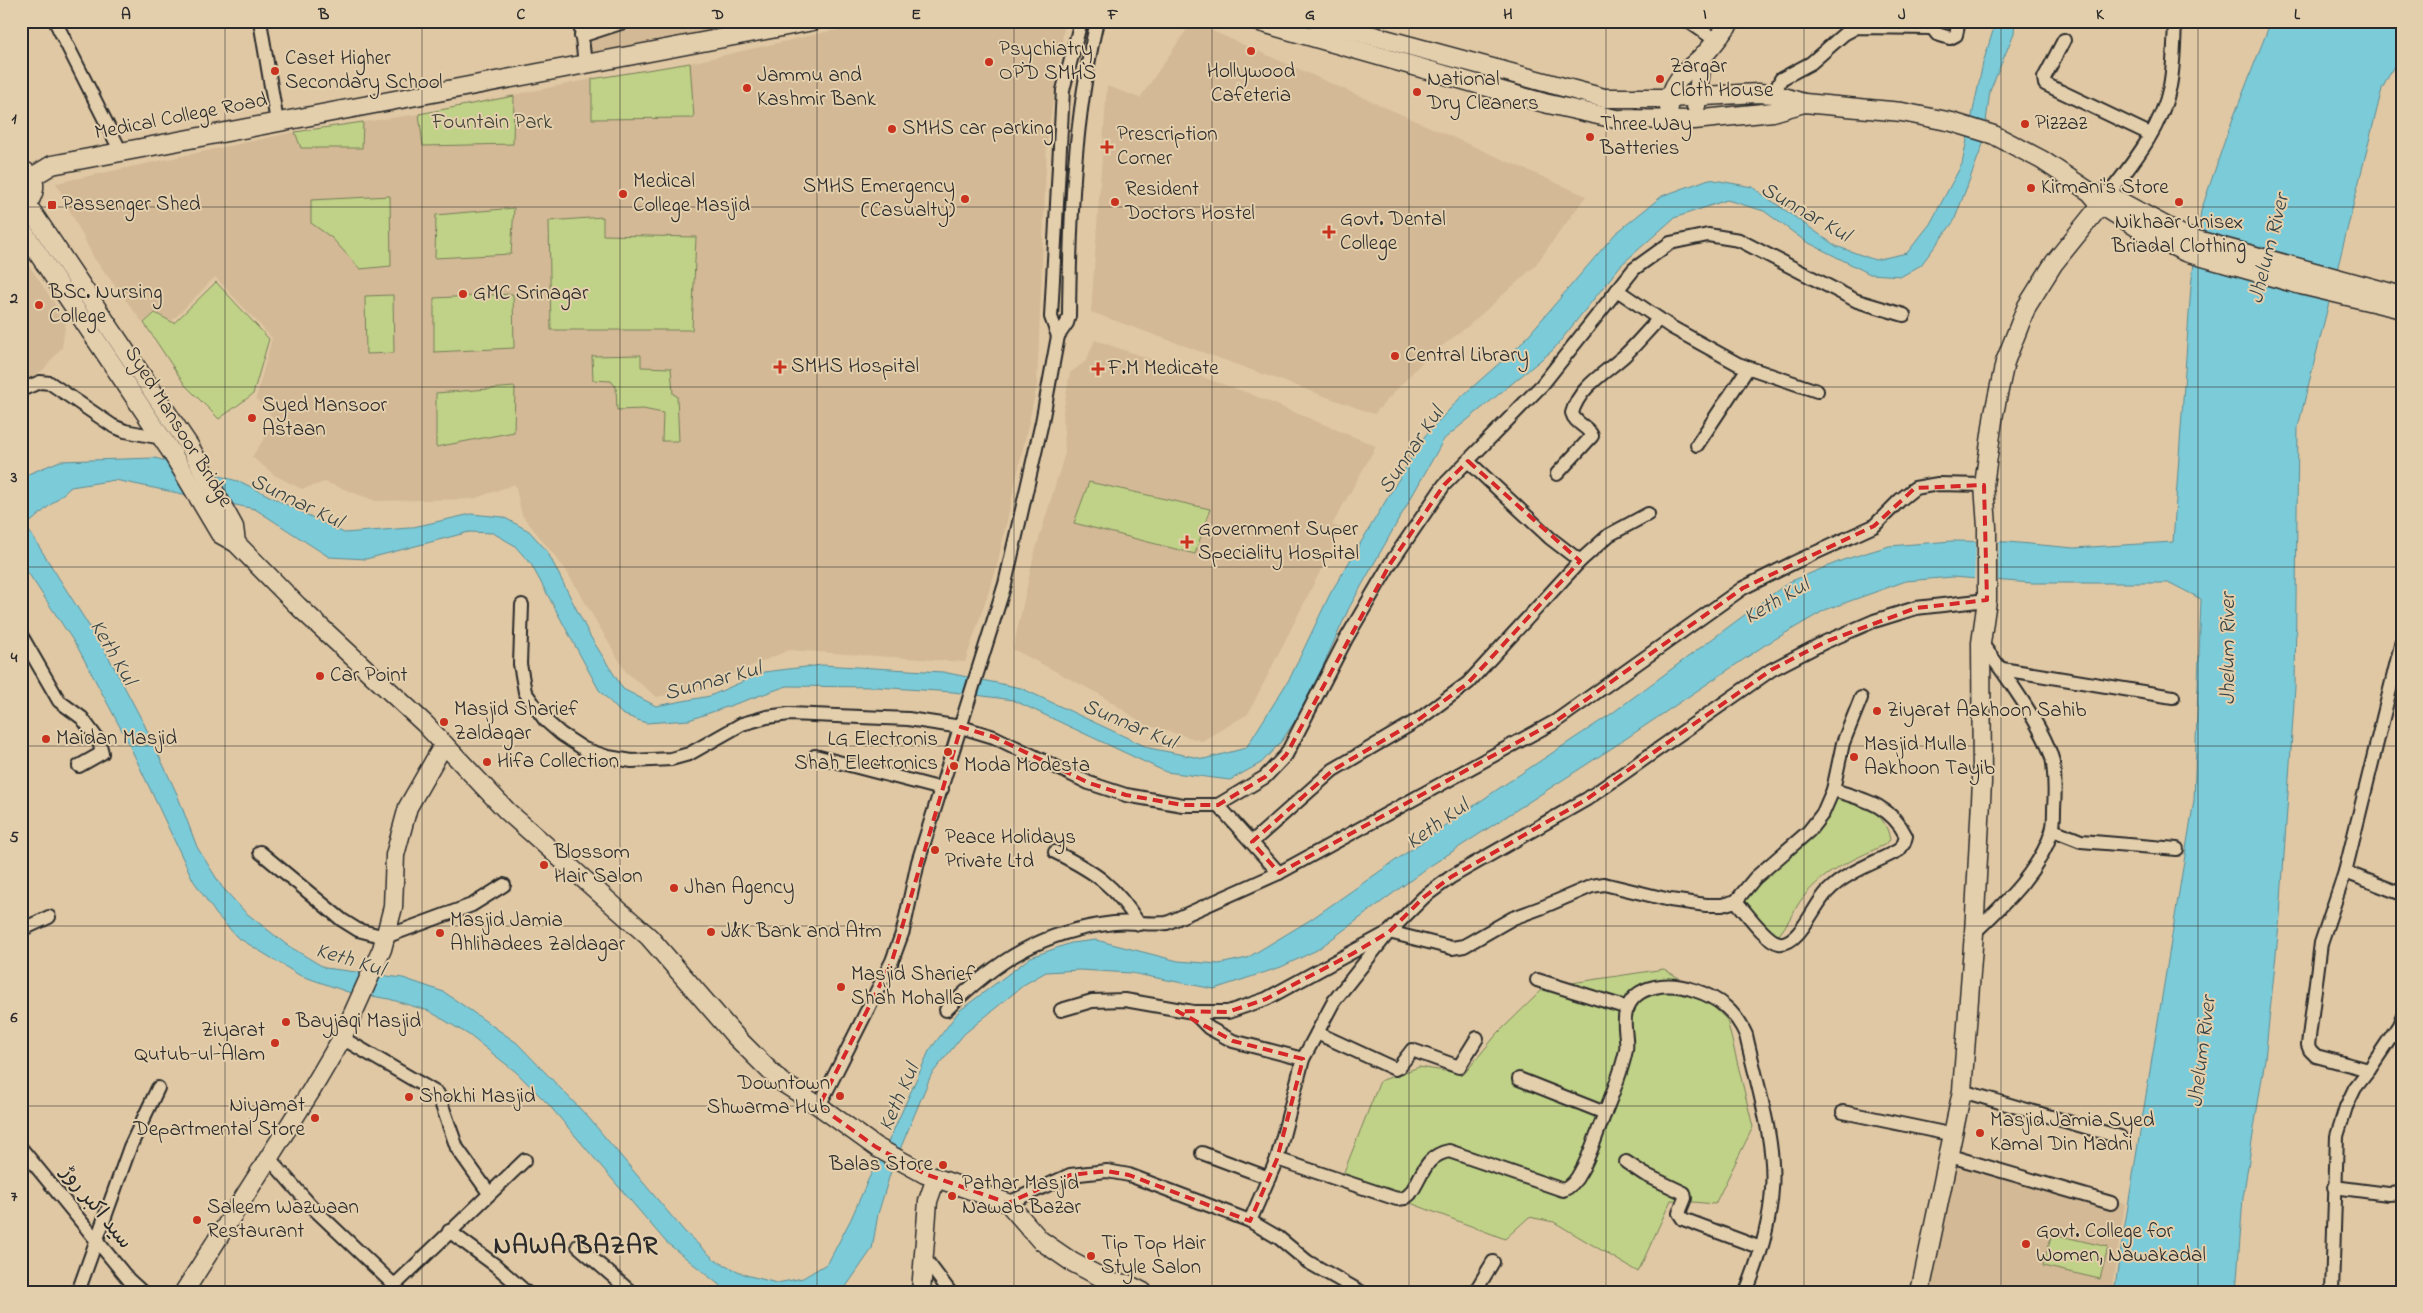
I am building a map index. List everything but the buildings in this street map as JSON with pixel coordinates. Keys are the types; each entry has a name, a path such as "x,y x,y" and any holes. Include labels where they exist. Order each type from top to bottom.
{"main road":[{"name":"Medical College Road","path":"25,169 813,21"},
{"path":"1256,21 1544,103 1616,119 1694,120 1773,112 1804,103"},
{"path":"1318,21 1604,98 1669,98 1774,94 1804,103 1902,112 1952,122 1994,135 2042,160 2100,198 2186,245 2370,294 2402,309"},
{"path":"1668,121 1669,98 1674,84 1688,67 1717,41 1731,21"},
{"path":"1694,120 1703,55"},
{"path":"24,204 35,192 25,169"},
{"path":"1920,1292 1950,1156 1962,1091 1974,933 1982,782 1981,643 1986,594 1987,527 1984,485 1994,413 2005,362 2027,306 2054,262 2100,198"},
{"name":"Syed Mansoor Bridge","path":"24,204 190,447 229,516 234,527 236,543"},
{"name":"Syed Mansoor Bridge","path":"21,228 172,453 220,534 236,543 298,606 444,744 507,811 649,937 736,1037 780,1080 876,1147 930,1176 1008,1203"},
{"path":"2370,294 2402,296"},
{"path":"184,1292 269,1158 345,1031 377,962 385,937 393,907 395,855 408,807 444,744"},
{"path":"921,1292 930,1176"},
{"path":"1008,1203 1040,1240 1072,1262 1117,1287 1127,1284 1143,1292"}],"street":[{"path":"55,21 121,152"},
{"path":"260,21 277,122"},
{"path":"580,21 585,64"},
{"path":"581,36 627,21"},
{"path":"1058,336 1051,317 1063,90 1081,21"},
{"path":"819,1106 892,960 903,931 918,862 967,711 1005,584 1042,422 1058,336 1067,324 1072,180 1081,102 1097,21"},
{"path":"1688,21 1717,41"},
{"path":"1774,94 1781,79 1811,63 1844,34 1857,27 1929,25 1937,34 1950,38 1956,35 1959,21"},
{"path":"2100,198 2150,134 2162,113 2170,87 2175,21"},
{"path":"2064,40 2044,78 2046,84 2150,134"},
{"path":"522,605 520,664 525,692 544,720 561,734 584,749 608,757 632,761 670,759 689,754 742,724 789,714 908,719 961,727 994,737 1089,783 1126,795 1183,805 1218,805 1265,777 1286,754 1346,639 1390,564 1444,485 1542,385 1634,269 1670,243 1708,235 1739,240 1857,301 1904,315"},
{"path":"1617,290 1697,342 1748,368 1817,392"},
{"path":"1557,474 1592,436 1590,431 1574,419 1572,413 1584,391 1595,379 1625,355 1659,319"},
{"path":"1697,445 1748,368"},
{"path":"21,390 40,382 50,383 113,426 125,431 162,438"},
{"path":"1468,461 1550,538 1580,561"},
{"path":"946,1010 973,983 1026,947 1057,934 1116,922 1167,924 1279,873 1556,721 1743,588 1874,526 1915,488 1938,484 1984,485"},
{"path":"1252,842 1332,770 1418,720 1468,683 1580,561 1610,535 1648,514"},
{"path":"1250,1220 1277,1159 1303,1060 1317,1032 1334,1001 1389,932 1424,897 1451,877 1587,799 1771,670 1825,642 1874,621 1916,608 1986,594"},
{"path":"21,635 59,701 82,718 101,745 102,753 79,766"},
{"path":"2369,1070 2316,1056 2308,1045 2321,943 2345,872 2402,641"},
{"path":"1974,933 2012,895 2038,860 2052,830 2055,797 2053,762 2041,734 2002,669 1981,643"},
{"path":"2002,669 2173,697"},
{"path":"1062,1010 1092,1001 1125,1000 1193,1012 1228,1012 1266,999 1389,932 1452,948 1464,946 1513,918 1592,886 1604,884 1670,900 1706,905 1722,905 1736,901 1755,878 1809,831 1823,813 1833,790 1843,743 1861,698"},
{"path":"815,756 942,789"},
{"path":"1736,901 1769,938 1777,943 1786,944 1794,938 1826,893 1840,880 1900,850 1906,836 1894,816 1869,800 1833,790"},
{"path":"1218,805 1279,873"},
{"path":"2052,830 2066,837 2088,842 2176,849"},
{"path":"260,852 342,920 358,930 385,937 472,905 504,885"},
{"path":"1055,852 1104,881 1118,892 1139,924"},
{"path":"2345,872 2402,894"},
{"path":"21,930 49,917"},
{"path":"1536,980 1628,1008"},
{"path":"1277,1159 1397,1199 1405,1198 1410,1194 1431,1158 1439,1153 1449,1151 1563,1190 1573,1183 1582,1171 1621,1072 1626,1048 1625,1013 1631,1001 1644,991 1662,985 1682,986 1703,993 1727,1006 1739,1020 1746,1035 1770,1146 1772,1188 1761,1248 1746,1292"},
{"path":"1193,1012 1209,1028 1233,1041 1303,1060"},
{"path":"2332,1292 2334,1187 2339,1129 2346,1106 2355,1088 2399,1025 2402,1017"},
{"path":"345,1031 438,1094 457,1148 489,1193"},
{"path":"1317,1032 1395,1069 1399,1067 1412,1050 1459,1067 1477,1038"},
{"path":"1519,1079 1605,1113"},
{"path":"78,1292 130,1147 158,1088"},
{"path":"1962,1091 2120,1137"},
{"path":"1843,1112 1954,1135"},
{"name":"سید اکبر روڑ","path":"21,1148 129,1280 142,1292"},
{"path":"1202,1153 1269,1178"},
{"path":"1950,1156 2111,1203"},
{"path":"269,1158 312,1208 393,1284 399,1281 525,1160"},
{"path":"1626,1162 1656,1180 1684,1193 1685,1198 1679,1213 1683,1219 1761,1248"},
{"path":"1008,1203 1070,1175 1107,1171 1129,1175 1250,1220 1279,1238 1308,1262 1361,1292"},
{"path":"2334,1187 2388,1194 2402,1193"},
{"path":"449,1231 496,1265 526,1292"},
{"path":"578,1246 631,1292"},
{"path":"923,1256 950,1292"},
{"path":"1475,1292 1492,1262"}],"highlighted area":[{"path":"1468,461 1580,561 1468,683 1418,720 1333,770 1252,842 1279,873 1556,721 1743,588 1874,526 1915,488 1984,485 1987,600 1916,608 1825,642 1771,670 1587,799 1451,877 1424,897 1389,932 1352,954 1266,999 1228,1012 1177,1011 1233,1041 1303,1059 1277,1159 1250,1221 1129,1175 1107,1171 1070,1175 1008,1203 925,1174 876,1147 819,1106 892,961 961,727 994,737 1089,783 1126,795 1183,805 1218,805 1265,777 1286,755 1390,564 1444,485"}],"shaded area":[{"path":"580,21 804,21 585,64"},
{"name":"SMHS Hospital","path":"913,21 1065,21 1047,141 1037,385 996,570 965,662 789,650 702,687 657,697 626,672 566,570 522,515 515,484 473,499 376,501 325,482 302,489 276,476 252,457 276,421 256,398 272,338 215,277 172,321 155,312 143,323 94,258 56,183 295,132 419,114 592,79 690,63 830,31"},
{"name":"Govt. Dental College","path":"1192,22 1586,196 1534,267 1467,327 1425,359 1374,414 1091,312 1107,86 1140,98"},
{"name":"BSc. Nursing College","path":"21,253 66,321 62,347 44,369 21,385"},
{"name":"Government Super Speciality Hospital","path":"1095,340 1248,393 1376,446 1332,525 1342,528 1248,714 1202,741 1146,725 1099,694 1013,649 1034,555 1065,453 1063,412 1070,373 1086,361"},
{"name":"Govt. College for Women, Nawakadal","path":"1952,1160 2125,1204 2111,1292 1923,1292"}],"green space":[{"path":"690,63 694,118 592,119 592,79"},
{"name":"Fountain Park","path":"514,96 513,144 423,146 419,114"},
{"path":"363,122 362,148 301,148 295,132"},
{"path":"390,196 391,266 360,269 332,238 311,223 311,200"},
{"path":"514,208 511,254 435,258 436,215"},
{"path":"603,217 603,235 696,237 692,330 551,330 549,221"},
{"path":"216,282 269,339 253,394 219,419 185,385 144,323 155,313 174,323"},
{"path":"513,294 514,348 434,352 434,298"},
{"path":"393,295 394,353 366,354 365,296"},
{"path":"641,355 641,367 671,368 673,394 677,396 679,441 662,441 663,413 643,409 617,410 616,387 611,381 593,380 592,356"},
{"path":"515,387 514,432 436,447 436,393"},
{"path":"1089,482 1210,509 1195,554 1074,523"},
{"path":"1836,793 1877,814 1883,821 1890,840 1884,845 1826,875 1807,892 1779,935 1772,934 1739,900"},
{"path":"1664,969 1692,986 1727,1020 1753,1127 1715,1204 1671,1200 1638,1272 1554,1222 1529,1217 1505,1239 1342,1177 1380,1081 1419,1067 1464,1074 1497,1034 1545,987"},
{"path":"2052,1234 2108,1247 2100,1279 2043,1266"}],"water":[{"path":"1996,21 2015,21 2014,33 1990,91 1983,144 1954,221 1921,265 1902,276 1870,274 1805,241 1764,211 1727,200 1674,218 1621,265 1553,350 1444,439 1349,608 1306,704 1281,742 1261,763 1230,780 1166,772 1013,700 953,692 876,687 787,686 689,720 646,723 622,714 599,690 531,564 514,545 493,533 469,532 366,559 329,557 255,509 115,480 71,487 26,526 108,656 144,724 177,794 197,847 222,887 245,912 287,945 325,968 403,978 444,992 517,1043 588,1117 684,1231 715,1260 746,1275 777,1283 803,1278 828,1263 891,1136 929,1051 959,1011 1031,957 1071,943 1096,940 1178,961 1219,964 1247,958 1310,920 1498,789 1611,714 1789,582 1843,560 1889,546 1952,541 2008,542 2074,548 2173,542 2191,286 2201,211 2227,134 2271,21 2402,21 2402,50 2382,89 2298,427 2295,687 2280,916 2265,1059 2243,1198 2236,1292 2114,1292 2194,800 2201,599 2170,583 2032,583 1952,577 1906,581 1825,610 1765,645 1615,746 1427,868 1317,950 1281,967 1214,989 1131,973 1079,970 1046,972 1025,984 964,1034 931,1075 891,1171 878,1214 872,1249 843,1291 728,1292 666,1242 548,1104 516,1072 469,1035 429,1011 389,999 348,992 299,975 237,937 216,914 193,880 127,740 78,648 21,562 21,477 60,461 155,458 241,482 344,533 409,528 471,514 503,517 529,531 547,551 590,636 623,689 656,706 710,696 764,672 822,665 943,672 1021,688 1149,748 1204,759 1246,748 1290,678 1330,594 1424,437 1460,398 1520,345 1615,234 1662,196 1709,179 1752,187 1836,246 1875,260 1907,253 1930,224 1962,164 1983,63"}],"pier":[{"path":"1976,539 1999,540 1998,583 1974,581"}],"place":[{"name":"Hollywood Cafeteria","path":"1251,51"},
{"name":"Psychiatry OPD SMHS","path":"989,62"},
{"name":"Caset Higher Secondary School","path":"275,71"},
{"name":"Zargar Cloth House","path":"1660,79"},
{"name":"Jammu and Kashmir Bank","path":"747,88"},
{"name":"National Dry Cleaners","path":"1417,92"},
{"name":"Pizzaz","path":"2025,124"},
{"name":"SMHS car parking","path":"892,129"},
{"name":"Three Way Batteries","path":"1590,137"},
{"name":"Prescription Corner","path":"1107,147"},
{"name":"Kirmani's Store","path":"2031,188"},
{"name":"Medical College Masjid","path":"623,194"},
{"name":"SMHS Emergency (Casualty)","path":"965,199"},
{"name":"Resident Doctors Hostel","path":"1115,202"},
{"name":"Nikhaar Unisex Briadal Clothing","path":"2179,202"},
{"name":"Passenger Shed","path":"52,205"},
{"name":"Govt. Dental College","path":"1329,232"},
{"name":"GMC Srinagar","path":"463,294"},
{"name":"BSc. Nursing College","path":"39,305"},
{"name":"Central Library","path":"1395,356"},
{"name":"SMHS Hospital","path":"780,367"},
{"name":"F.M Medicate","path":"1098,369"},
{"name":"Syed Mansoor Astaan","path":"252,418"},
{"name":"Government Super Speciality Hospital","path":"1187,542"},
{"name":"Car Point","path":"320,676"},
{"name":"Ziyarat Aakhoon Sahib","path":"1877,711"},
{"name":"Masjid Sharief Zaldagar","path":"444,722"},
{"name":"Maidan Masjid","path":"46,739"},
{"name":"LG Electronis Shah Electronics","path":"948,752"},
{"name":"Masjid Mulla Aakhoon Tayib","path":"1854,757"},
{"name":"Hifa Collection","path":"487,762"},
{"name":"Moda Modesta","path":"954,766"},
{"name":"Peace Holidays Private Ltd","path":"935,850"},
{"name":"Blossom Hair Salon","path":"544,865"},
{"name":"Jhan Agency","path":"674,888"},
{"name":"J&K Bank and Atm","path":"711,932"},
{"name":"Masjid Jamia Ahlihadees Zaldagar","path":"440,933"},
{"name":"Masjid Sharief Shah Mohalla","path":"841,987"},
{"name":"Bayjaqi Masjid","path":"286,1022"},
{"name":"Ziyarat Qutub-ul-Alam","path":"275,1043"},
{"name":"Downtown Shwarma Hub","path":"840,1096"},
{"name":"Shokhi Masjid","path":"409,1097"},
{"name":"Niyamat Departmental Store","path":"315,1118"},
{"name":"Masjid Jamia Syed Kamal Din Madni","path":"1980,1133"},
{"name":"Balas Store","path":"943,1165"},
{"name":"Pathar Masjid Nawab Bazar","path":"952,1196"},
{"name":"Saleem Wazwaan Restaurant","path":"197,1220"},
{"name":"Govt. College for Women, Nawakadal","path":"2026,1244"},
{"name":"Tip Top Hair Style Salon","path":"1091,1256"}],"district":[{"name":"NAWA BAZAR","path":"576,1247"}],"water label":[{"name":"Sunnar Kul","path":"1805,213"},
{"name":"Jhelum River","path":"2270,249"},
{"name":"Sunnar Kul","path":"1412,451"},
{"name":"Sunnar Kul","path":"296,502"},
{"name":"Keth Kul","path":"1777,602"},
{"name":"Jhelum River","path":"2229,649"},
{"name":"Keth Kul","path":"112,653"},
{"name":"Sunnar Kul","path":"713,682"},
{"name":"Sunnar Kul","path":"1129,725"},
{"name":"Keth Kul","path":"1438,825"},
{"name":"Keth Kul","path":"350,961"},
{"name":"Jhelum River","path":"2203,1052"},
{"name":"Keth Kul","path":"900,1098"}]}
